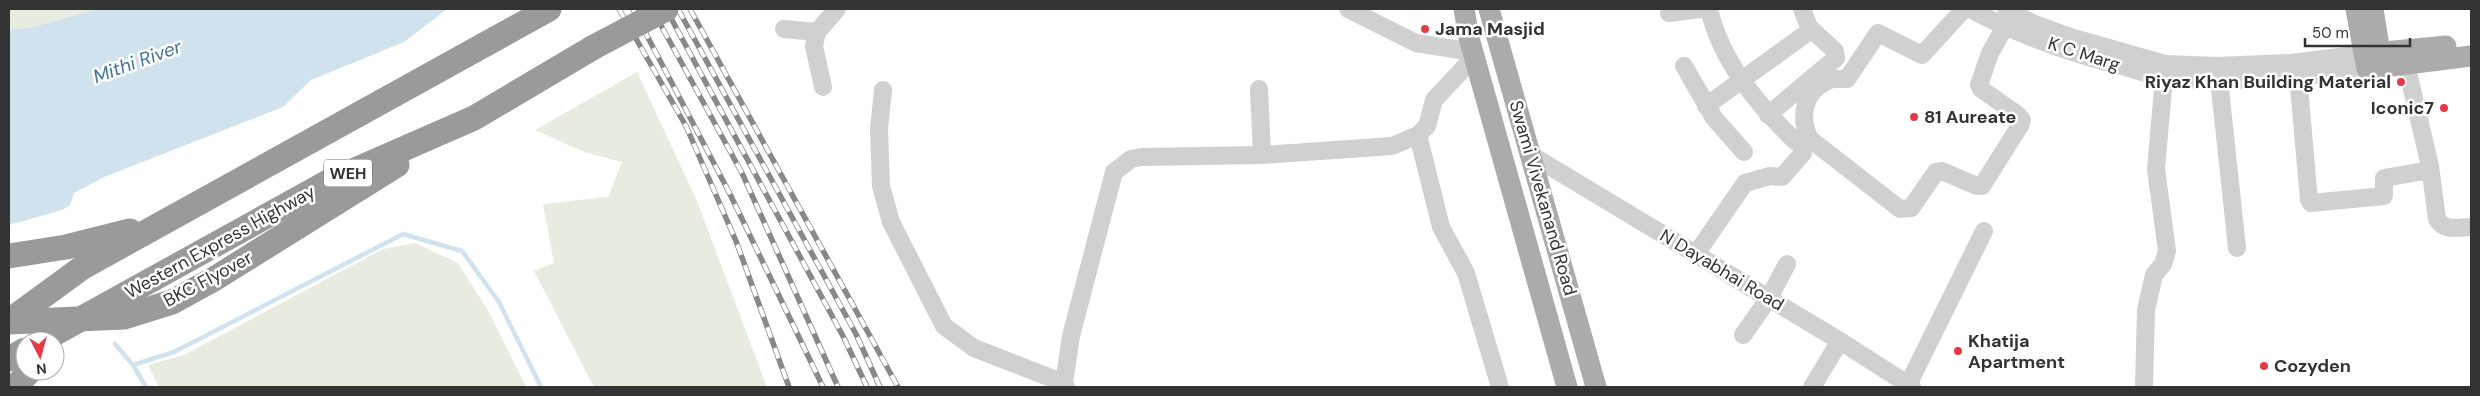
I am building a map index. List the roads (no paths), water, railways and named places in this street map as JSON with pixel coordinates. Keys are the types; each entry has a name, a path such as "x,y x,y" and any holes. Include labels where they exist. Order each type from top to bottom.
{"highway":[{"name":"WEH","path":"9,322 83,268 549,9"},
{"name":"Western Express Highway","path":"59,331 330,181 474,118 594,47 666,9"},
{"name":"BKC Flyover","path":"9,322 124,317 172,302 214,279 474,118"},
{"path":"9,266 66,247 164,222"},
{"path":"9,256 66,247"},
{"path":"9,300 83,268"}],"main road":[{"name":"Swami Vivekanand Road","path":"1464,9 1474,54 1567,387"},
{"name":"Swami Vivekanand Road","path":"1489,9 1596,387"},
{"path":"2356,9 2373,61"},
{"path":"2373,9 2373,61"},
{"name":"K C Marg","path":"2373,61 2471,43"},
{"name":"K C Marg","path":"2404,56 2471,56"}],"street":[{"path":"823,87 814,46 818,32 837,9"},
{"path":"1348,9 1416,43 1474,54"},
{"path":"1670,13 1700,9"},
{"path":"1696,254 1743,185 1770,176 1782,177 1799,147 1768,115 1742,80 1718,42 1709,9"},
{"path":"1768,115 1836,58 1835,51 1811,30 1802,9"},
{"path":"1964,9 1922,55 1878,33 1847,78 1828,80 1816,89 1805,103 1803,117 1805,130 1810,139 1900,209 1911,208 1931,177 1938,171 1982,186 2021,124 2022,120 2018,115 1979,85 1990,53 2014,26"},
{"name":"K C Marg","path":"1970,9 2094,59 2164,70 2218,73 2297,70 2373,61"},
{"name":"K C Marg","path":"2006,9 2014,26"},
{"path":"784,30 818,32"},
{"path":"1706,106 1811,30"},
{"path":"883,90 879,129 881,186 891,222 944,326 974,348 1065,385 1071,336 1114,172 1131,159 1141,157 1262,155 1392,146 1418,135 1427,126 1434,100 1474,54"},
{"path":"2404,56 2430,170 2438,219 2441,225 2447,228 2471,227"},
{"path":"1684,66 1706,106 1744,152"},
{"path":"2144,387 2146,310 2154,274 2163,264 2167,251 2156,170 2164,70"},
{"path":"2297,70 2309,200 2312,203 2384,196 2384,178 2430,170"},
{"path":"2218,73 2237,248"},
{"path":"1259,89 1262,155"},
{"path":"1418,135 1441,227 1466,273 1500,387"},
{"name":"N Dayabhai Road","path":"1531,155 1840,341 1910,386"},
{"path":"1910,386 1984,231"},
{"path":"1743,335 1769,298 1788,264"},
{"path":"1812,387 1840,341"}],"water":[{"name":"Mithi River","path":"97,9 447,9 404,42 311,80 283,107 104,177 74,193 70,205 62,210 9,225 9,30 33,27"}],"waterway":[{"path":"115,344 133,365 174,352 403,234 462,251 499,302 541,387"},
{"path":"133,365 146,387"}],"railway":[{"path":"619,9 686,126 736,241 789,387"},
{"path":"633,9 729,192 823,387"},
{"path":"652,9 742,173 838,387"},
{"path":"666,9 844,338 867,387"},
{"path":"678,9 856,334 880,387"},
{"path":"690,9 898,387"}],"place":[{"name":"Jama Masjid","path":"1425,29"},
{"name":"Riyaz Khan Building Material","path":"2401,82"},
{"name":"Iconic7","path":"2444,108"},
{"name":"81 Aureate","path":"1914,117"},
{"name":"Khatija Apartment","path":"1958,351"},
{"name":"Cozyden","path":"2264,366"}]}
